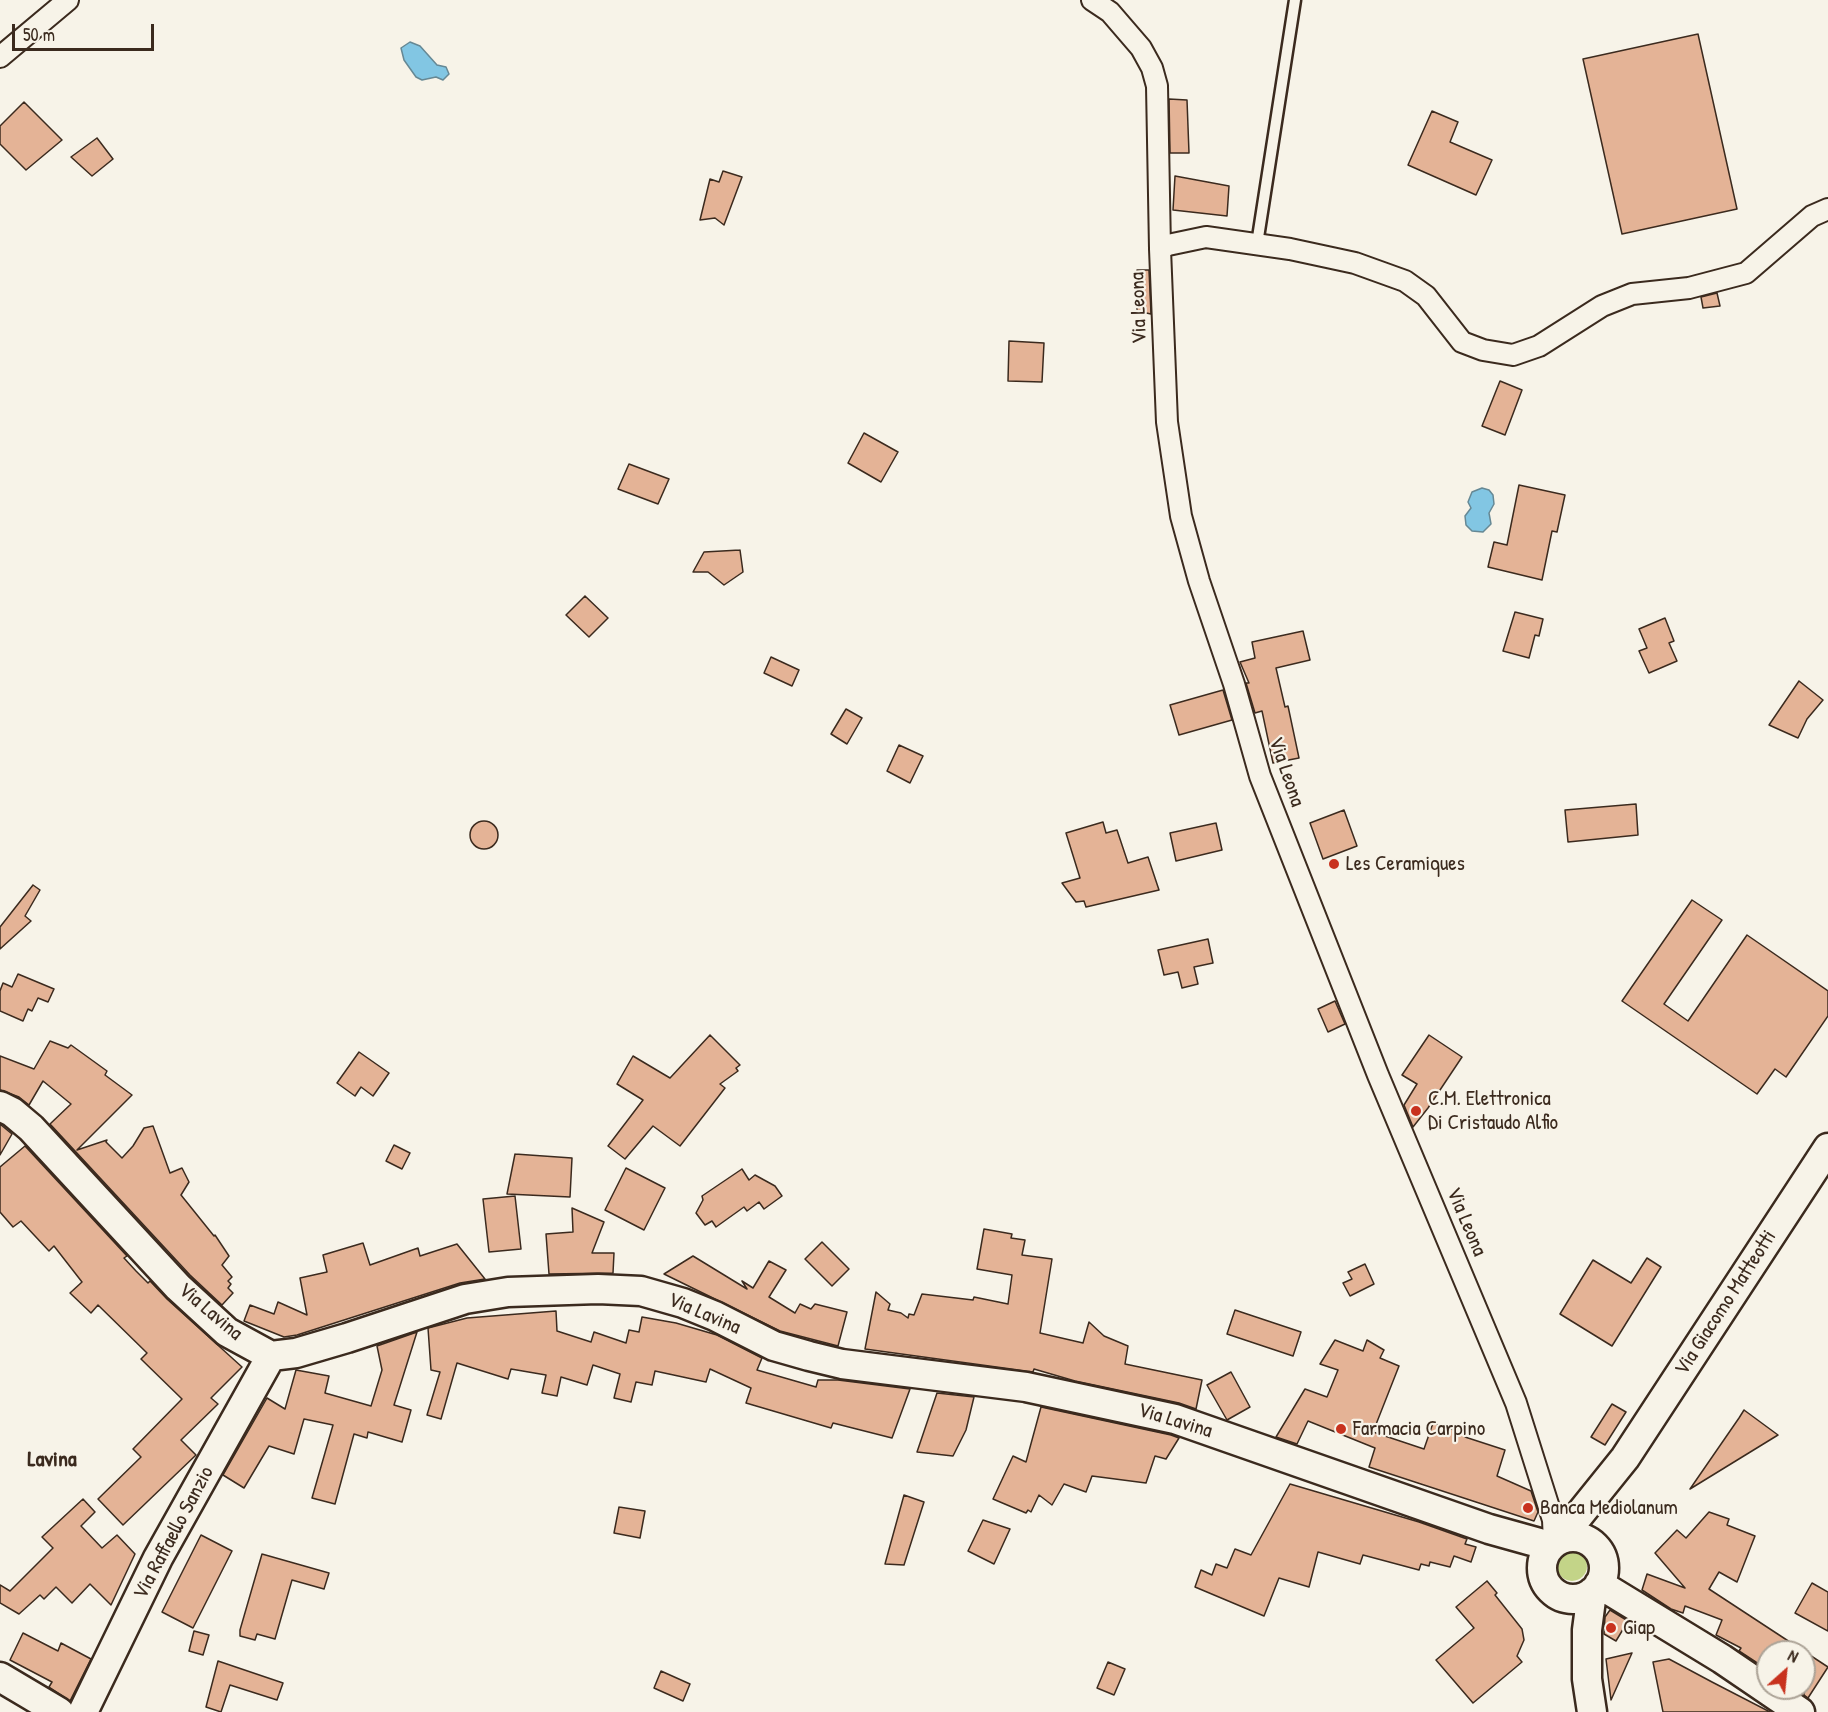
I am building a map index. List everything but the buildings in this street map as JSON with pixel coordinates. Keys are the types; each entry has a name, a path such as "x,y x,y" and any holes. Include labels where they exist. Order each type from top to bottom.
{"street":[{"path":"0,57 68,0"},
{"name":"Via Leona","path":"1092,0 1110,12 1141,48 1152,68 1157,86 1167,422 1181,516 1199,581 1234,684 1260,776 1378,1075 1516,1403 1553,1520 1554,1543"},
{"path":"1161,249 1168,245 1206,237 1344,260 1405,281 1426,296 1462,342 1483,350 1513,355 1539,346 1602,306 1632,294 1689,288 1746,273 1812,216 1828,209"},
{"name":"Via Lavina","path":"0,1106 12,1112 31,1128 178,1287 227,1332 271,1356 296,1353 465,1299 508,1292 598,1289 641,1291 683,1303 774,1346 842,1364 1026,1387 1175,1419 1489,1528 1554,1543"},
{"name":"Via Giacomo Matteotti","path":"1625,1458 1828,1148"},
{"name":"Via Raffaello Sanzio","path":"83,1712 158,1558 271,1356"},
{"path":"1587,1678 1566,1614 1549,1584 1543,1559 1625,1458"},
{"path":"1592,1712 1587,1678 1587,1630 1595,1588 1604,1570 1599,1531 1602,1510 1625,1458"},
{"path":"1489,1528 1549,1584 1570,1599 1585,1596 1595,1588"},
{"path":"1554,1543 1567,1537 1584,1538 1591,1542 1602,1556"},
{"path":"1595,1588 1722,1659 1800,1712"},
{"path":"0,1677 59,1712"}],"lane":[{"path":"1257,244 1295,0"}],"green space":[{"path":"1572,1551 1583,1555 1587,1566 1583,1577 1572,1581 1561,1577 1557,1566 1561,1555"}],"water":[{"path":"410,42 420,46 437,65 446,67 449,74 443,80 436,77 422,80 416,77 404,60 401,48"},
{"path":"1482,488 1489,490 1493,495 1494,504 1489,513 1491,524 1483,532 1472,531 1466,525 1465,516 1471,508 1468,502 1472,492"}],"place":[{"name":"Les Ceramiques","path":"1334,864"},
{"name":"C.M. Elettronica Di Cristaudo Alfio","path":"1416,1111"},
{"name":"Farmacia Carpino","path":"1341,1429"},
{"name":"Banca Mediolanum","path":"1528,1508"},
{"name":"Giap","path":"1611,1628"}],"district":[{"name":"Lavina","path":"52,1460"}]}
